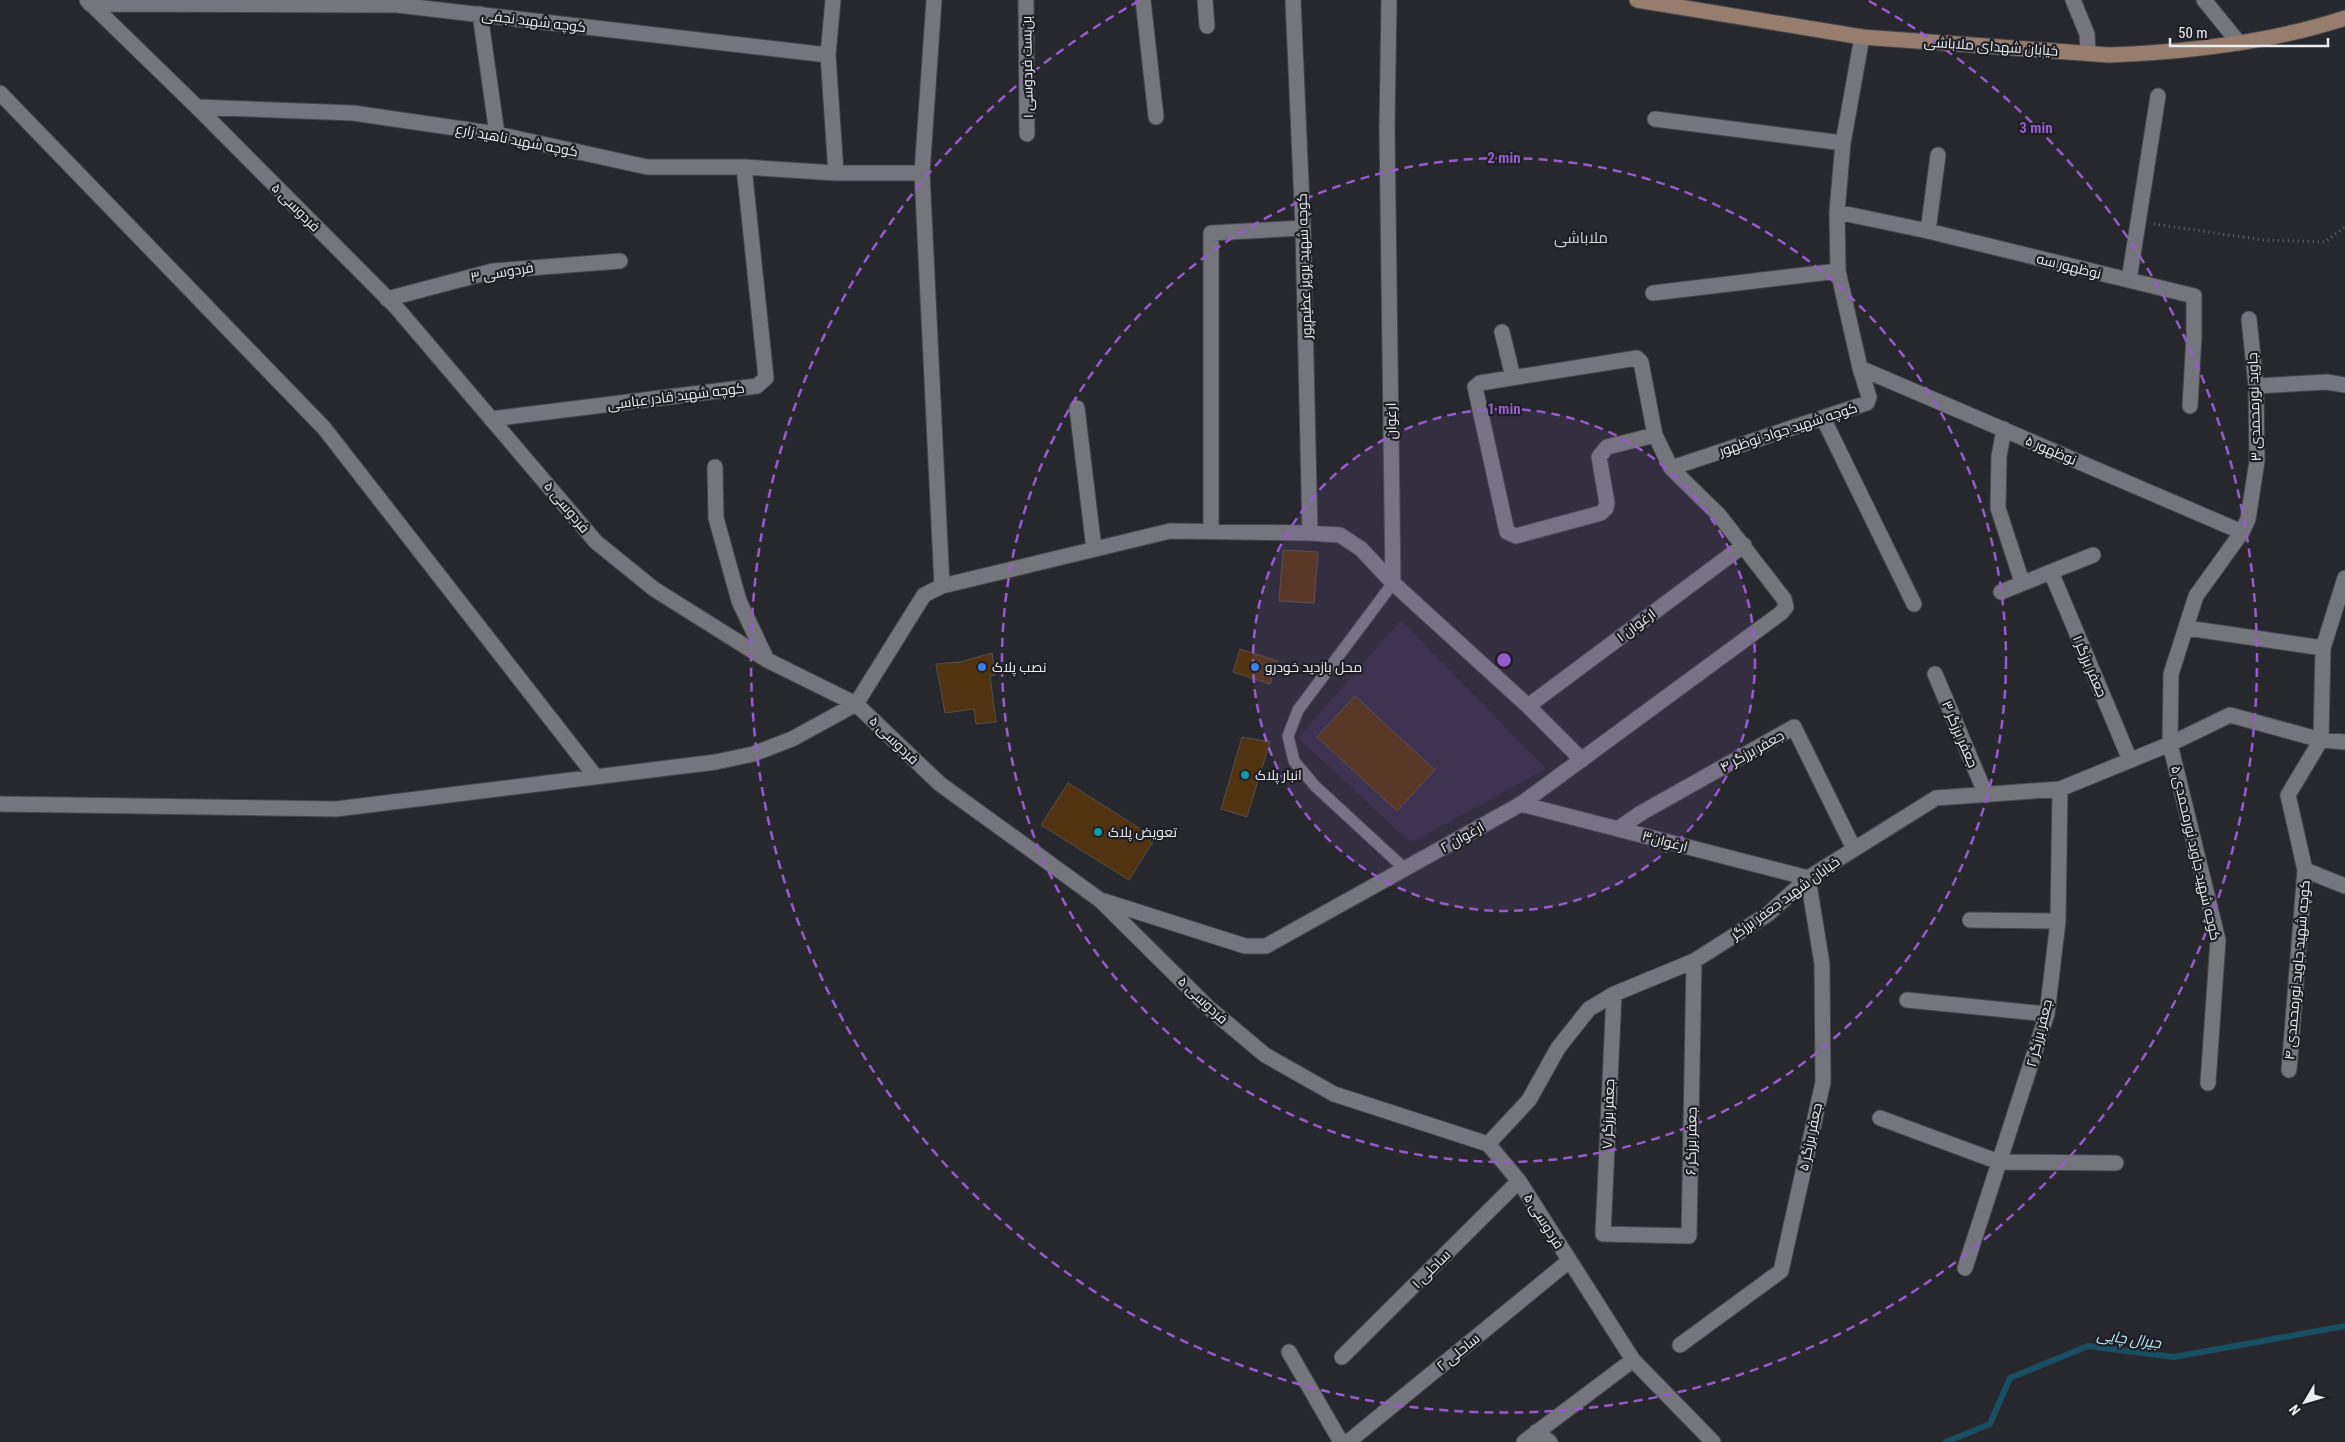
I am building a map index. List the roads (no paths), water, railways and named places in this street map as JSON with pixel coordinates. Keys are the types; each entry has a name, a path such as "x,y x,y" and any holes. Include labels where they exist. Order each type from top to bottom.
{"street":[{"path":"833,0 828,55 836,173"},
{"path":"934,0 922,173 942,586"},
{"name":"بن‌بست فردوسی ۱","path":"1026,0 1028,134"},
{"path":"1144,0 1156,118"},
{"path":"1205,0 1207,26"},
{"name":"کوچه شهید پرویز عظیم‌پور","path":"1293,0 1303,228 1310,532"},
{"name":"ارغوان","path":"1389,0 1387,128 1393,583"},
{"name":"خیابان شهدای ملاباشی","path":"1637,0 1666,3 1862,37 2109,55 2140,54 2239,43 2309,30 2345,18"},
{"path":"2073,0 2087,34 2088,53"},
{"path":"2204,0 2239,43"},
{"name":"کوچه شهید نجفی","path":"88,2 397,5 828,55"},
{"name":"فردوسی ۵","path":"88,2 197,107 396,307 596,542 625,568 654,589 767,660 856,704 940,784 1100,900 1209,1008 1266,1055 1334,1094 1488,1144 1519,1181 1568,1261 1633,1360 1713,1442"},
{"path":"480,14 498,134"},
{"name":"کوچه شهید جواد نوظهور","path":"1671,468 1867,403 1869,397 1860,368 1838,271 1837,212 1843,143 1862,37"},
{"path":"0,93 324,428 596,777"},
{"path":"2129,280 2158,96"},
{"name":"کوچه شهید ناهید زارع","path":"197,107 354,113 498,134 647,167 744,167 836,173 922,173"},
{"path":"1655,119 1843,143"},
{"path":"1928,231 1938,155"},
{"name":"کوچه شهید قادر عباسی","path":"491,418 757,386 766,378 744,167"},
{"name":"نوظهور سه","path":"1837,212 1928,231 2194,296 2190,406"},
{"path":"1211,531 1210,233 1303,228"},
{"name":"فردوسی ۳","path":"386,299 493,271 620,261"},
{"path":"1653,293 1838,271"},
{"name":"جاوید نورمحمدی ۳","path":"2170,744 2171,674 2196,596 2242,532 2248,518 2257,461 2256,386 2249,319"},
{"path":"1502,332 1513,377"},
{"path":"1655,435 1607,447 1602,451 1599,457 1607,503 1606,508 1601,512 1516,536 1512,535 1508,532 1475,387 1480,383 1513,377 1637,358 1641,362 1655,435 1671,468 1719,515 1744,545"},
{"name":"نوظهور ۵","path":"1860,368 2242,532"},
{"path":"2256,386 2327,382 2345,385"},
{"path":"1077,408 1094,550"},
{"path":"1823,418 1914,604"},
{"path":"2004,429 1999,456 1998,508 2022,582"},
{"path":"715,467 716,518 739,601 767,660"},
{"path":"0,804 336,809 716,762 753,754 792,739 856,704 924,595 942,586 1170,531 1310,532 1340,535 1361,549 1393,583 1528,706 1582,760"},
{"name":"ارغوان ۲","path":"1100,900 1245,946 1266,946 1521,804 1773,619 1786,607 1784,599 1744,545"},
{"name":"ارغوان ۱","path":"1528,706 1744,545"},
{"path":"2001,592 2092,555"},
{"name":"جعفر برزگر ۱","path":"2050,572 2130,760"},
{"path":"2321,740 2324,648 2345,578"},
{"path":"2187,628 2324,648"},
{"name":"جعفر برزگر ۳","path":"1935,674 1986,795"},
{"name":"خیابان شهید جعفر برزگر","path":"1488,1144 1529,1100 1558,1048 1589,1009 1614,994 1694,961 1768,914 1808,878 1936,798 2060,789 2170,744 2230,715 2321,740 2345,742"},
{"name":"جعفر برزگر ۴","path":"1618,828 1641,813 1794,727 1854,850"},
{"name":"کوچه شهید جاوید نورمحمدی ۴","path":"2290,1070 2305,870 2288,795 2321,740"},
{"name":"کوچه شهید جاوید نورمحمدی ۵","path":"2170,744 2218,940 2208,1083"},
{"name":"جعفر برزگر ۲","path":"1965,1268 2047,1014 2058,921 2060,789"},
{"name":"ارغوان۳","path":"1521,804 1808,878"},
{"name":"کوچه شهید جاوید نورمحمدی ۴","path":"2305,870 2345,886"},
{"name":"جعفر برزگر ۵","path":"1680,1345 1781,1271 1823,1082 1822,964 1808,878"},
{"path":"1970,920 2058,921"},
{"name":"جعفر برزگر ۶","path":"1603,1234 1689,1236 1694,961"},
{"name":"جعفر برزگر ۷","path":"1603,1234 1614,994"},
{"path":"1907,1000 2047,1014"},
{"path":"1880,1118 1999,1162 2116,1163"},
{"name":"ساحلی ۱","path":"1342,1357 1519,1181"},
{"name":"ساحلی ۲","path":"1348,1442 1568,1261"},
{"path":"1289,1352 1341,1442"},
{"path":"1524,1442 1633,1360"},
{"path":"1536,1432 1550,1442"}],"lane":[{"path":"1393,583 1298,710 1288,736 1294,761 1314,786 1405,869"}],"waterway":[{"name":"جیرال چایی","path":"1946,1442 1990,1424 2010,1378 2088,1346 2174,1357 2345,1326"}],"place":[{"name":"نصب پلاک","path":"982,667"},
{"name":"محل بازدید خودرو","path":"1255,667"},
{"name":"انبار پلاک","path":"1245,775"},
{"name":"تعویض پلاک","path":"1098,832"}],"district":[{"name":"ملاباشی","path":"1581,238"}]}
